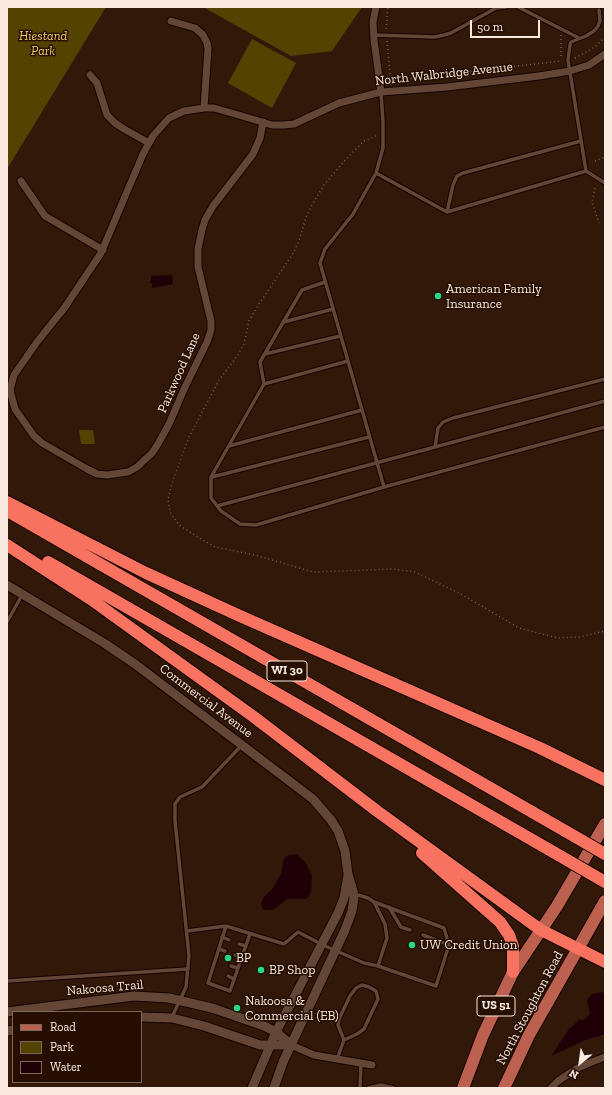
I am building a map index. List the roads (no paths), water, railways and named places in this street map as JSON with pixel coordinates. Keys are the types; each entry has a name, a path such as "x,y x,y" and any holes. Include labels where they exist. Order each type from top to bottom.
{"highway":[{"path":"7,502 153,576 574,764 605,780"},
{"name":"WI 30","path":"7,510 605,854"},
{"name":"WI 30","path":"7,539 605,882"},
{"path":"7,545 92,600 254,717 377,811 541,930 605,962"},
{"path":"574,764 605,770"},
{"path":"377,811 500,922 509,935 512,946 513,972"}],"main road":[{"name":"North Stoughton Road","path":"463,1088 483,1035 513,972 557,906 605,824"},
{"name":"North Stoughton Road","path":"504,1088 529,1034 605,901"}],"street":[{"path":"376,7 374,35 381,92"},
{"path":"171,21 195,28 205,39 208,48 204,108"},
{"name":"North Walbridge Avenue","path":"14,406 9,385 14,375 65,307 103,250 149,143 153,136 169,118 184,111 214,108 272,125 294,124 339,103 381,92 447,87 570,71 589,65 605,54"},
{"path":"90,75 97,83 107,115 115,123 149,143"},
{"name":"Parkwood Lane","path":"14,406 19,416 34,436 42,443 97,474 118,474 128,472 137,467 152,453 169,424 210,335 211,321 198,267 198,249 205,220 213,206 253,154 260,138 263,122"},
{"path":"21,181 45,216 103,250"},
{"name":"Commercial Avenue","path":"7,585 104,643 135,664 313,798 338,831 347,861 348,874 354,894 349,920 283,1062 274,1088"},
{"name":"Commercial Avenue","path":"252,1088 276,1032 341,906 348,874"},
{"name":"Nakoosa Trail","path":"15,1011 134,996 155,996 212,1008 264,1026 276,1032 291,1045 314,1055 372,1065"},
{"name":"Nakoosa Trail","path":"142,1017 172,1018 204,1026 260,1045 291,1045"},
{"path":"551,1088 558,1081 576,1069 605,1057"}],"lane":[{"path":"374,35 435,37 451,33 496,8 506,7"},
{"path":"518,7 579,38"},
{"path":"599,10 600,21 598,26 594,31 571,42 568,60 586,171 605,183"},
{"path":"381,92 383,148 376,173 353,214 325,249 320,263 384,487"},
{"path":"447,212 453,185 457,176 463,173 581,141"},
{"path":"376,173 447,212 586,171"},
{"path":"325,282 302,290 283,322 260,362 264,384 212,477 211,498 221,511 240,524 256,525 384,487 605,427"},
{"path":"283,322 333,309"},
{"path":"265,354 340,336"},
{"path":"264,384 348,361"},
{"path":"435,447 438,428 443,422 605,379"},
{"path":"217,506 605,401"},
{"path":"228,446 362,410"},
{"path":"212,477 369,437"},
{"path":"7,622 23,594"},
{"path":"172,1018 186,987 189,956 175,821 175,804 180,797 202,787 242,744"},
{"path":"186,931 226,926 284,944 298,932 322,945 364,963 378,966 436,986 449,945 444,928 374,902 368,898 354,894"},
{"path":"374,902 385,924 387,938 378,966"},
{"path":"389,907 401,927 410,930"},
{"path":"226,926 208,983 230,991 250,934"},
{"path":"423,935 449,945"},
{"path":"222,937 229,940"},
{"path":"239,944 246,946"},
{"path":"219,949 225,951"},
{"path":"235,955 242,957"},
{"path":"215,960 221,962"},
{"path":"231,966 238,968"},
{"path":"7,981 188,969"},
{"path":"212,971 218,973"},
{"path":"228,976 234,979"},
{"path":"337,1059 344,1040 338,1025 339,1019 350,996 356,988 362,985 369,987 376,991 378,999 364,1029 344,1040"},
{"path":"360,1088 361,1063"},
{"path":"368,1088 381,1085 394,1088"}],"water":[{"path":"172,275 173,284 152,288 152,283 150,283 151,276"},
{"path":"297,854 305,862 312,875 311,892 306,899 287,899 273,910 263,910 261,903 264,897 273,888 281,874 284,858 289,855"},
{"path":"601,992 605,993 605,1034 583,1041 551,1056 569,1029 579,1020 584,1020 590,1014 587,1000 592,994"}],"place":[{"name":"American Family Insurance","path":"438,296"},
{"name":"UW Credit Union","path":"412,945"},
{"name":"BP","path":"228,958"},
{"name":"BP Shop","path":"261,970"},
{"name":"Nakoosa & Commercial (EB)","path":"237,1008"}],"park label":[{"name":"Hiestand Park","path":"43,44"}]}
